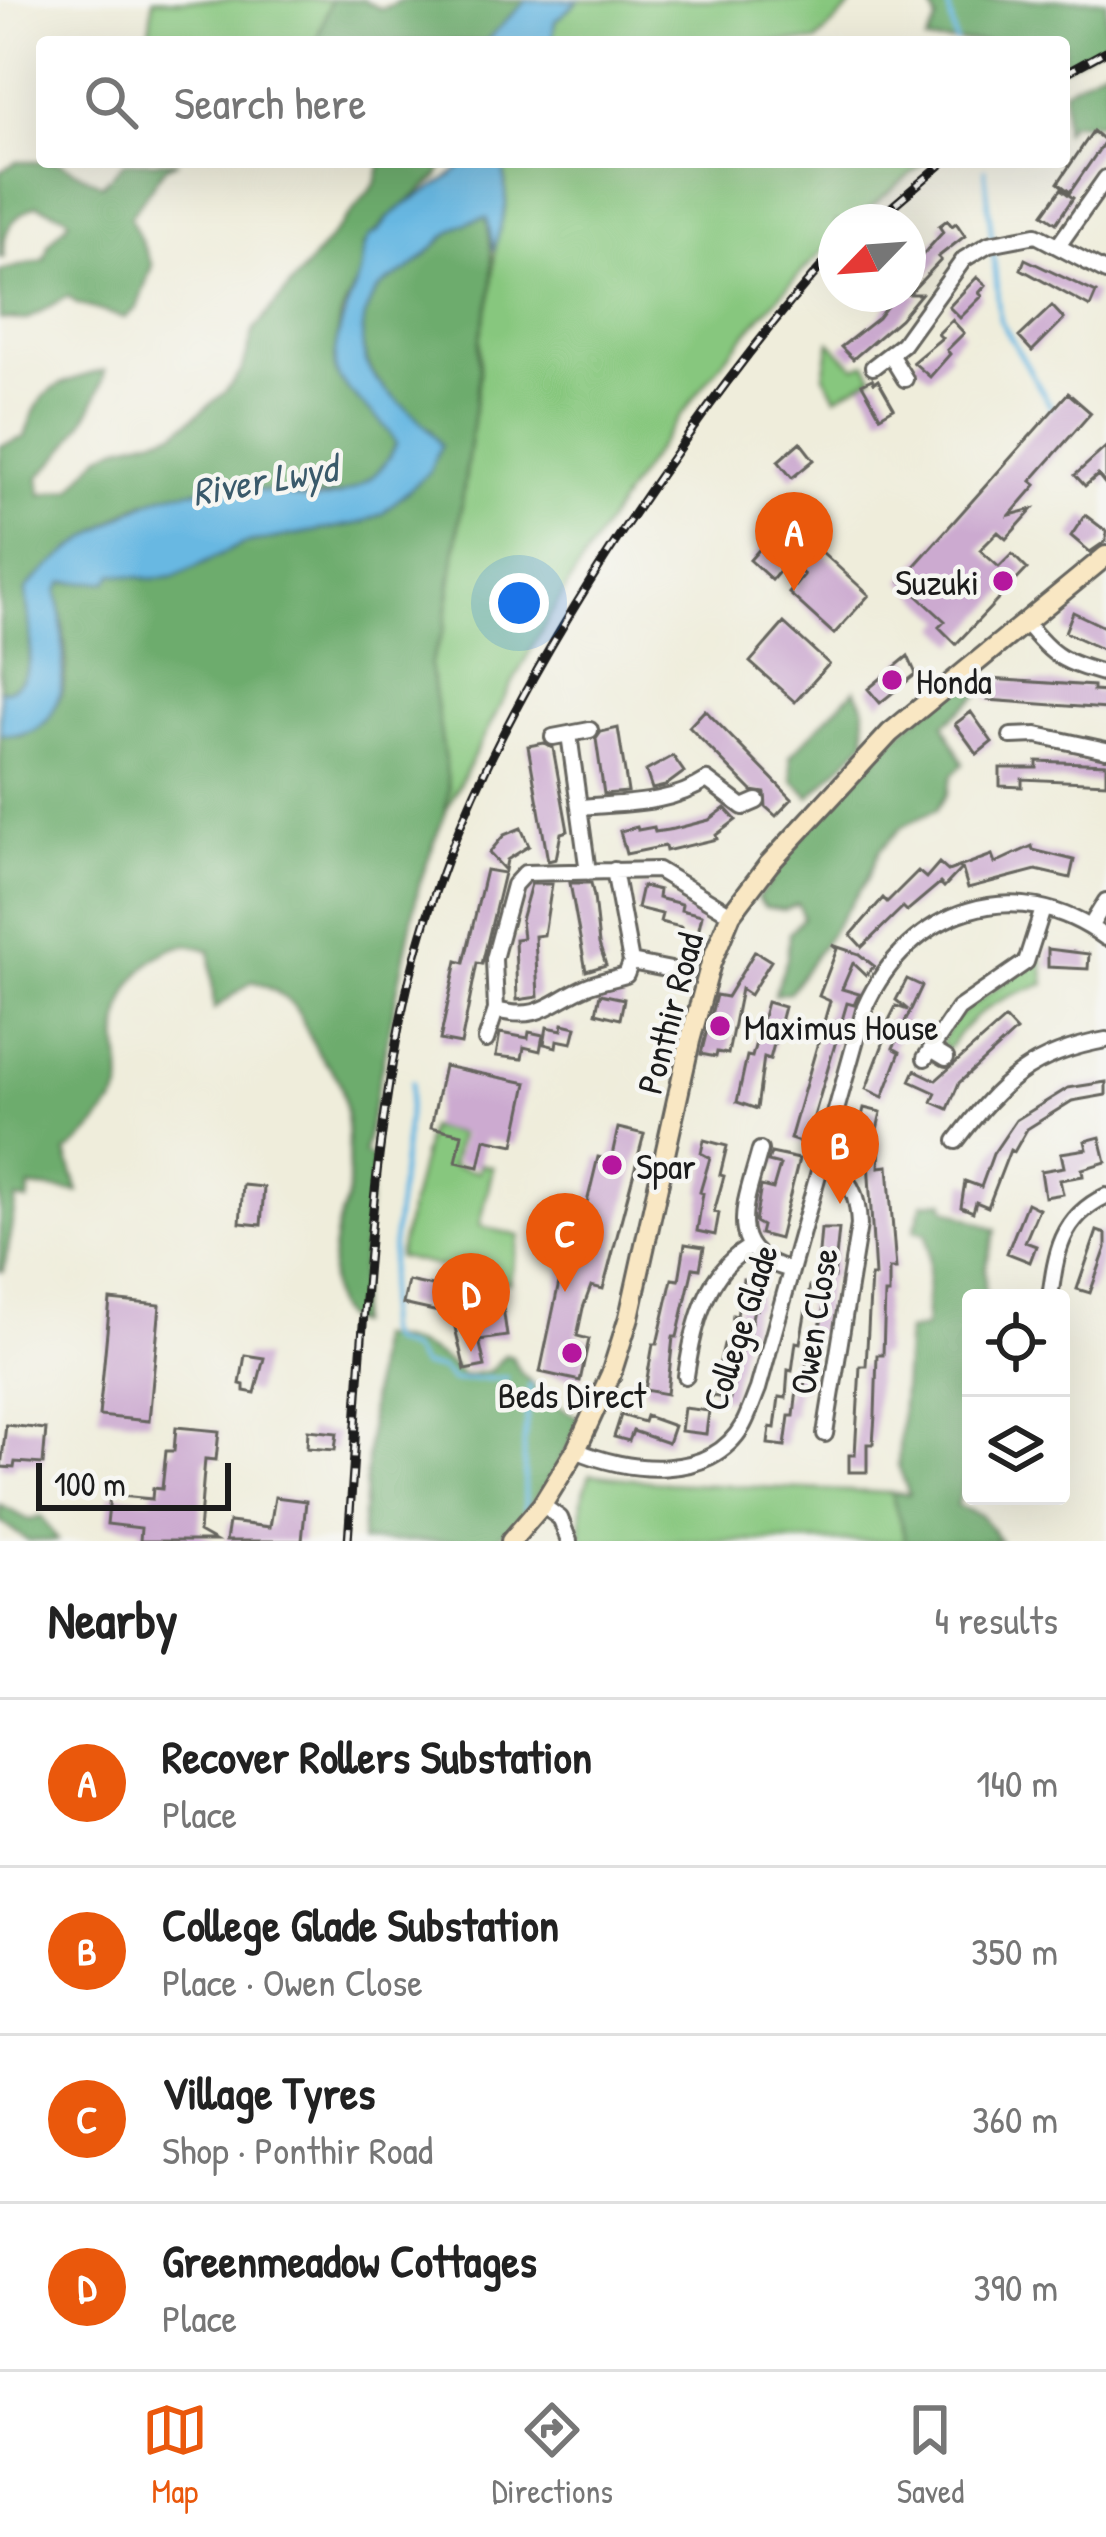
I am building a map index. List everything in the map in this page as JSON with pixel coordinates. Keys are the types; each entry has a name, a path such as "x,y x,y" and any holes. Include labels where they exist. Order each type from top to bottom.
{"main road":[{"name":"Ponthir Road","path":"511,1541 542,1505 600,1402 629,1318 690,1041 711,963 731,914 769,864 890,733 1106,556"}],"street":[{"path":"1058,246 1106,178"},
{"path":"873,367 890,356 964,259 989,244 1036,235 1106,272"},
{"path":"890,356 905,379"},
{"path":"1026,623 1049,653 1106,674"},
{"path":"588,872 580,807 561,735 590,730"},
{"path":"1017,739 1037,734 1106,750"},
{"path":"580,807 686,794 702,774 743,808 758,801"},
{"path":"496,1010 529,1015 588,986 626,975 631,962 614,870"},
{"path":"486,1040 496,1010 494,959 514,885 525,873 658,870 731,914"},
{"path":"1090,927 1106,902"},
{"name":"College Glade","path":"575,1450 605,1463 672,1467 689,1464 727,1444 742,1428 758,1390 865,1007 896,955 915,937 966,910 1010,904 1043,909 1106,938"},
{"path":"946,1058 928,1053 958,1009 1026,962 1043,909"},
{"path":"631,962 686,973"},
{"path":"956,1142 1008,1079 1036,1060 1106,1040"},
{"path":"760,1150 742,1224 750,1247 769,1264 791,1270"},
{"path":"738,1162 756,1167"},
{"name":"Owen Close","path":"820,1165 836,1170 850,1184 858,1199 859,1226 825,1434"},
{"path":"1052,1289 1062,1234 1086,1207 1106,1196"},
{"path":"686,1376 696,1323 718,1271 750,1247"},
{"path":"542,1505 560,1518 569,1541"}],"green space":[{"path":"153,0 331,0 318,36 149,36"},
{"path":"331,0 362,0 382,9 403,0 527,0 491,36 318,36"},
{"path":"579,0 857,0 822,36 553,36 555,21"},
{"path":"928,0 1106,0 1106,42 1070,63 1070,36 929,36 937,21"},
{"path":"1106,66 1106,123 1070,123 1070,87"},
{"path":"17,162 36,162 36,168 69,168 102,185 119,168 165,168 130,217 152,265 137,308 125,318 77,304 68,296 26,320 0,319 0,271 44,260 49,244 69,221 37,205 29,209 11,225 0,258 0,171"},
{"path":"380,168 442,168 437,178 388,218 363,246 361,274 341,315 334,359 347,389 387,426 396,444 381,471 362,487 339,494 208,489 159,498 133,509 64,556 26,590 28,665 14,686 0,691 0,446 25,437 37,407 52,389 105,370 80,428 39,477 41,495 72,489 100,456 117,447 176,432 224,393 242,371 254,330 376,183"},
{"path":"504,168 918,168 875,204 818,204 818,257 718,367 616,509 525,660 444,815 449,789 430,665 444,629 497,234 506,205"},
{"path":"487,218 491,294 480,340 444,629 430,665 449,789 419,885 364,1153 373,1158 356,1324 337,1309 331,1284 337,1227 348,1192 347,1128 340,1084 296,1009 281,995 253,981 214,1009 210,951 196,946 177,947 157,957 131,986 119,1023 121,1088 98,1123 66,1152 78,1192 30,1187 28,1201 16,1199 4,1271 0,1271 0,734 21,736 48,715 59,699 66,653 57,591 63,582 107,581 114,573 174,577 243,544 361,523 383,513 429,472 431,430 383,388 372,371 361,334 365,314 384,283 457,228"},
{"path":"830,342 855,367 866,363 873,376 836,397 824,375"},
{"path":"971,676 981,693 944,724 963,764 952,775 947,794 936,810 902,827 879,851 867,880 790,992 774,995 787,959 789,933 803,918 798,904 784,910 765,907 757,898 780,861 895,736"},
{"path":"855,689 864,707 866,740 810,797 793,780 790,756"},
{"path":"1036,955 1042,960 1045,984 989,1007 967,1024 948,1049 942,1047 956,1017 1033,962"},
{"path":"429,1127 459,1134 452,1166 479,1172 481,1164 493,1167 480,1226 520,1236 509,1283 398,1257"},
{"path":"945,1201 945,1208 996,1230 985,1268 985,1289 962,1289 962,1486 956,1506 981,1515 1000,1541 906,1541 891,1493 909,1494 898,1465 907,1331 925,1328 929,1254 926,1233 914,1230 923,1203"},
{"path":"376,1337 423,1348 463,1376 490,1371 505,1355 512,1357 521,1373 554,1404 581,1419 545,1486 494,1541 361,1541"},
{"path":"590,1474 667,1483 891,1493 906,1541 581,1541 582,1499"},
{"path":"0,1505 29,1520 42,1517 58,1540 28,1541 0,1521"}],"water":[{"path":"527,0 579,0 555,21 553,36 491,36"},
{"path":"459,168 504,168 506,205 494,251 487,218 454,229 379,289 364,324 368,367 441,446 429,472 383,513 361,523 243,544 174,577 114,574 107,582 63,582 57,591 63,661 55,707 43,724 25,734 0,734 0,691 14,686 29,665 26,590 93,534 171,494 233,489 328,498 357,487 381,468 396,443 336,371 341,325 370,236 400,208"}],"building":[{"path":"1093,131 1105,141 1070,192 1058,183"},
{"path":"1061,189 1073,198 1056,223 1043,214"},
{"path":"947,220 952,226 956,223 965,236 938,257 941,260 926,276 926,251 943,232 939,226"},
{"path":"1025,259 1096,293 1090,307 1021,269"},
{"path":"977,277 986,285 979,293 982,296 960,318 949,307"},
{"path":"1052,306 1064,319 1032,351 1019,337"},
{"path":"882,312 906,312 853,359 841,347"},
{"path":"952,320 964,333 930,377 913,362 942,338 938,334"},
{"path":"872,379 874,383 878,380 894,408 880,416 862,384"},
{"path":"1068,393 1091,413 1031,481 1036,485 1010,515 1033,509 1006,539 998,532 980,550 999,567 1012,554 1027,569 956,644 939,627 945,621 901,581"},
{"path":"800,442 814,460 792,478 778,461"},
{"path":"1106,447 1106,485 1098,475 1085,486 1075,475"},
{"path":"1085,515 1106,531 1106,541 1090,552 1071,536"},
{"path":"786,519 869,595 834,634 789,593 804,575 788,561 772,580 750,560"},
{"path":"1073,612 1106,628 1106,651 1065,632"},
{"path":"784,623 829,664 795,702 750,662"},
{"path":"908,656 916,674 880,703 868,689"},
{"path":"989,679 1093,686 1093,691 1106,692 1106,709 988,700"},
{"path":"705,710 792,799 776,816 766,807 765,793 752,791 689,727"},
{"path":"971,712 992,742 977,754 955,724"},
{"path":"618,728 628,792 604,794 596,739 601,732"},
{"path":"544,743 553,748 568,831 561,833 556,859 548,861 528,746"},
{"path":"673,756 684,772 652,789 646,771"},
{"path":"1037,761 1106,764 1106,783 1022,779 1022,787 1000,786 1000,768 1037,768"},
{"path":"725,808 736,820 717,839 626,854 620,831 674,829 709,820"},
{"path":"521,828 529,846 507,860 505,870 489,853 504,835"},
{"path":"1032,846 1074,860 1070,878 1036,870 968,888 962,868 944,887 940,883 907,911 903,907 862,947 851,935 883,898 887,902 918,871 926,878 939,863 948,871 992,855 995,863"},
{"path":"486,870 504,873 482,964 477,963 461,1044 440,1040 457,961 464,963"},
{"path":"570,883 591,883 606,965 586,971"},
{"path":"531,884 552,884 544,935 535,936 538,997 517,1000 515,939 523,938 521,920"},
{"path":"642,886 659,890 658,898 682,904 681,910 702,915 697,937 660,922 662,914 637,908"},
{"path":"832,945 859,954 874,966 866,975 853,963 842,989 859,994 854,1005 847,1003 806,1144 790,1139 830,1001 819,996 837,949"},
{"path":"1048,949 1089,954 1088,969 1048,967"},
{"name":"Maximus House","path":"755,951 771,961 750,995 741,989 728,1054 701,1054 716,995 727,997"},
{"path":"907,979 922,986 893,1048 900,1052 883,1097 866,1089 886,1036 882,1034 896,1006 908,1010 896,1000"},
{"path":"600,994 624,999 620,1019 596,1013"},
{"path":"767,1002 784,1007 770,1059 764,1057 757,1109 737,1102 747,1056 752,1057"},
{"path":"1005,1019 1016,1031 959,1083 948,1109 932,1102 936,1093 910,1081 915,1070 936,1080"},
{"path":"563,1024 576,1027 572,1043 544,1044 547,1027 562,1030"},
{"path":"529,1032 543,1035 540,1051 524,1047 522,1059 496,1056 500,1033 528,1038"},
{"path":"444,1066 527,1083 514,1145 485,1139 479,1167 456,1162 462,1134 431,1127"},
{"path":"1106,1082 1106,1095 1072,1101 1027,1129 1014,1152 1010,1150 988,1207 976,1202 973,1212 961,1207 965,1181 981,1187 993,1154 1016,1120 1068,1088"},
{"path":"864,1108 881,1112 874,1143 880,1143 879,1167 888,1166 896,1269 889,1269 889,1294 885,1294 883,1355 877,1355 867,1472 849,1472 849,1455 855,1455 860,1366 866,1366 871,1276 875,1276 868,1160 862,1160"},
{"path":"618,1128 644,1134 603,1289 591,1286 583,1308 577,1336 589,1339 580,1381 540,1372 574,1212 584,1215 598,1157 611,1160"},
{"path":"1100,1137 1106,1162 1082,1169 1083,1176 1060,1180 1063,1194 1045,1197 1041,1171 1064,1167 1061,1153 1087,1149 1085,1141"},
{"path":"704,1140 727,1146 714,1212 719,1213 715,1235 697,1231 700,1192 710,1158 701,1153"},
{"path":"771,1153 799,1159 779,1239 760,1234 762,1226 755,1222 761,1186 773,1189 780,1165 768,1162"},
{"path":"243,1185 264,1187 261,1225 240,1223"},
{"path":"1027,1203 1039,1209 1025,1242 1036,1246 1030,1262 1007,1253"},
{"path":"821,1229 839,1229 834,1277 829,1277 819,1334 814,1334 804,1389 797,1389 785,1446 768,1444 779,1397 786,1398 788,1370 792,1371 796,1342 800,1343 810,1286 816,1287"},
{"path":"1097,1231 1106,1234 1106,1248 1090,1293 1077,1289"},
{"path":"685,1244 704,1247 700,1269 693,1268 677,1337 673,1337 667,1394 645,1390 653,1344 657,1344 672,1279 679,1280"},
{"path":"743,1279 762,1281 757,1309 748,1340 744,1339 730,1399 712,1396 733,1315 737,1316"},
{"path":"408,1281 494,1299 493,1305 503,1307 507,1336 479,1340 485,1366 465,1370 452,1315 403,1304"},
{"path":"110,1300 160,1305 149,1421 99,1416"},
{"path":"245,1355 264,1358 255,1393 244,1391 240,1384"},
{"path":"684,1408 709,1411 706,1434 681,1431"},
{"path":"621,1415 644,1422 646,1416 674,1426 668,1443 633,1431 629,1441 614,1437"},
{"path":"6,1425 46,1429 43,1464 15,1462 14,1468 1,1467"},
{"path":"176,1427 219,1431 216,1460 205,1459 199,1532 215,1541 140,1541 141,1528 107,1524 110,1495 152,1499 153,1488 162,1489 166,1451 174,1451"},
{"path":"308,1430 337,1433 335,1450 307,1448"},
{"path":"275,1497 306,1501 302,1541 226,1541 229,1522 270,1527"}],"waterway":[{"path":"947,0 955,36"},
{"path":"985,170 1000,320 1051,407"},
{"path":"412,1082 383,1329 389,1342 410,1350 422,1366 441,1369 452,1380 507,1378"},
{"path":"525,1509 524,1442 530,1385"}],"railway":[{"path":"1070,71 1106,51"},
{"path":"895,204 937,168"},
{"path":"348,1541 380,1147 401,1017 437,885 490,760 590,581 726,383 818,271"}],"place":[{"name":"Suzuki","path":"1003,581"},
{"name":"Recover Rollers Substation","path":"794,591"},
{"name":"Honda","path":"892,680"},
{"name":"Maximus House","path":"720,1026"},
{"name":"Spar","path":"612,1165"},
{"name":"College Glade Substation","path":"840,1204"},
{"name":"Village Tyres","path":"565,1292"},
{"name":"Greenmeadow Cottages","path":"471,1352"},
{"name":"Beds Direct","path":"572,1353"}],"water label":[{"name":"River Lwyd","path":"264,479"}]}
